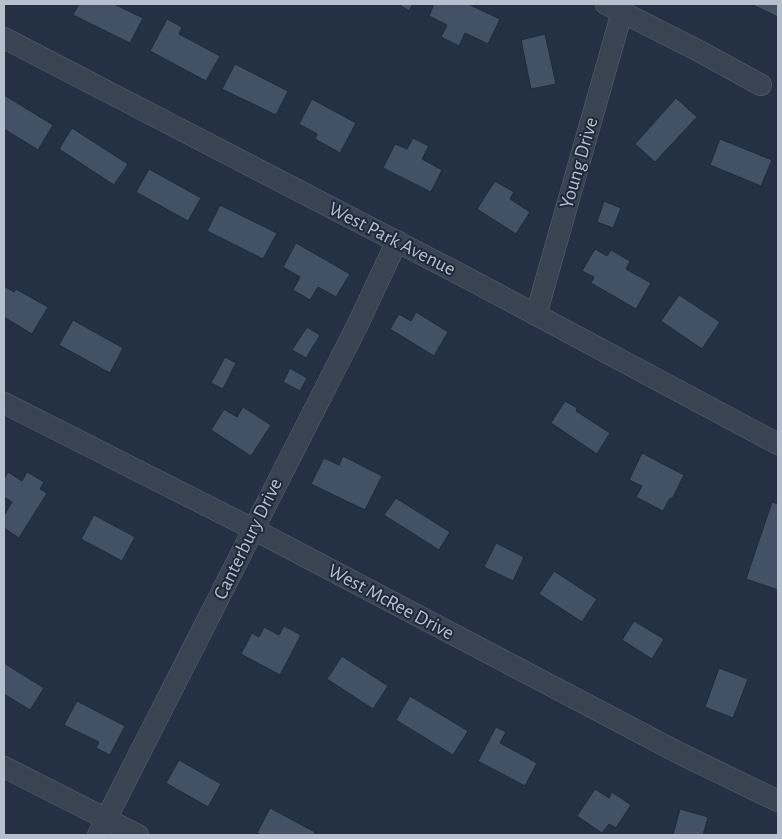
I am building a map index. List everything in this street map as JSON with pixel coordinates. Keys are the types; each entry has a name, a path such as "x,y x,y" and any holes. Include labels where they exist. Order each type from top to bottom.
{"street":[{"path":"614,8 761,85"},
{"name":"Young Drive","path":"536,315 614,8"},
{"name":"West Park Avenue","path":"4,38 397,241 778,444"},
{"name":"Canterbury Drive","path":"102,827 357,326 397,241"},
{"name":"West McRee Drive","path":"4,402 253,529 679,753 778,800"},
{"path":"4,767 102,827 138,835"}],"building":[{"path":"79,4 114,4 143,18 130,43 73,15"},
{"path":"398,4 413,4 409,11"},
{"path":"434,4 468,4 500,19 488,44 465,33 459,46 441,37 447,25 429,16"},
{"path":"751,4 778,4 778,17"},
{"path":"167,19 182,27 179,34 220,56 206,81 150,51"},
{"path":"545,34 556,84 531,89 521,40"},
{"path":"235,64 288,91 276,115 222,89"},
{"path":"4,95 53,125 38,150 4,129"},
{"path":"676,98 697,117 655,162 635,144"},
{"path":"312,99 356,123 340,153 315,139 317,134 299,124"},
{"path":"72,128 128,164 114,185 59,149"},
{"path":"413,138 429,146 422,159 442,170 431,192 383,168 395,144 407,149"},
{"path":"720,139 772,160 761,186 710,165"},
{"path":"149,169 201,198 188,221 136,192"},
{"path":"495,181 514,192 510,199 530,212 516,234 477,209"},
{"path":"604,201 621,208 613,228 597,222"},
{"path":"220,205 277,233 263,259 207,231"},
{"path":"296,243 350,274 336,297 318,287 310,300 293,290 300,277 283,267"},
{"path":"595,249 607,256 611,250 630,261 626,269 651,283 636,309 591,283 594,277 582,271"},
{"path":"4,286 14,292 16,289 48,307 32,334 4,317"},
{"path":"679,295 720,322 702,349 661,321"},
{"path":"416,312 448,332 434,356 390,329 399,314 411,321"},
{"path":"73,320 123,348 110,373 59,345"},
{"path":"307,327 320,335 306,358 292,350"},
{"path":"225,357 236,363 223,389 211,383"},
{"path":"290,368 307,378 300,391 283,382"},
{"path":"565,401 577,408 576,411 610,433 597,454 551,423"},
{"path":"243,407 271,425 251,456 211,430 224,409 237,417"},
{"path":"642,453 684,475 672,499 670,498 663,511 636,497 642,486 629,480"},
{"path":"343,456 382,476 365,510 311,484 324,458 339,465"},
{"path":"8,472 22,481 27,472 44,482 40,489 47,493 19,538 4,528 4,516 12,502 4,497 4,479"},
{"path":"396,498 450,532 439,550 384,515"},
{"path":"772,502 778,504 778,590 746,579"},
{"path":"94,515 135,537 122,561 81,539"},
{"path":"496,543 524,557 513,581 484,567"},
{"path":"554,571 597,599 582,622 539,594"},
{"path":"634,621 664,639 652,659 622,640"},
{"path":"284,626 301,635 280,675 241,654 252,633 259,637 264,627 279,635"},
{"path":"342,656 388,686 373,709 327,679"},
{"path":"4,663 44,688 30,710 4,694"},
{"path":"719,668 748,679 733,718 705,707"},
{"path":"410,696 468,731 453,755 396,720"},
{"path":"77,701 125,726 110,755 96,748 99,742 64,725"},
{"path":"496,727 506,732 500,743 537,763 525,786 478,761"},
{"path":"179,760 221,784 208,807 166,783"},
{"path":"595,789 609,798 612,792 631,805 616,828 609,824 602,833 577,816"},
{"path":"270,808 315,832 313,835 261,835 257,833"},
{"path":"680,809 708,817 703,835 673,835"}]}
